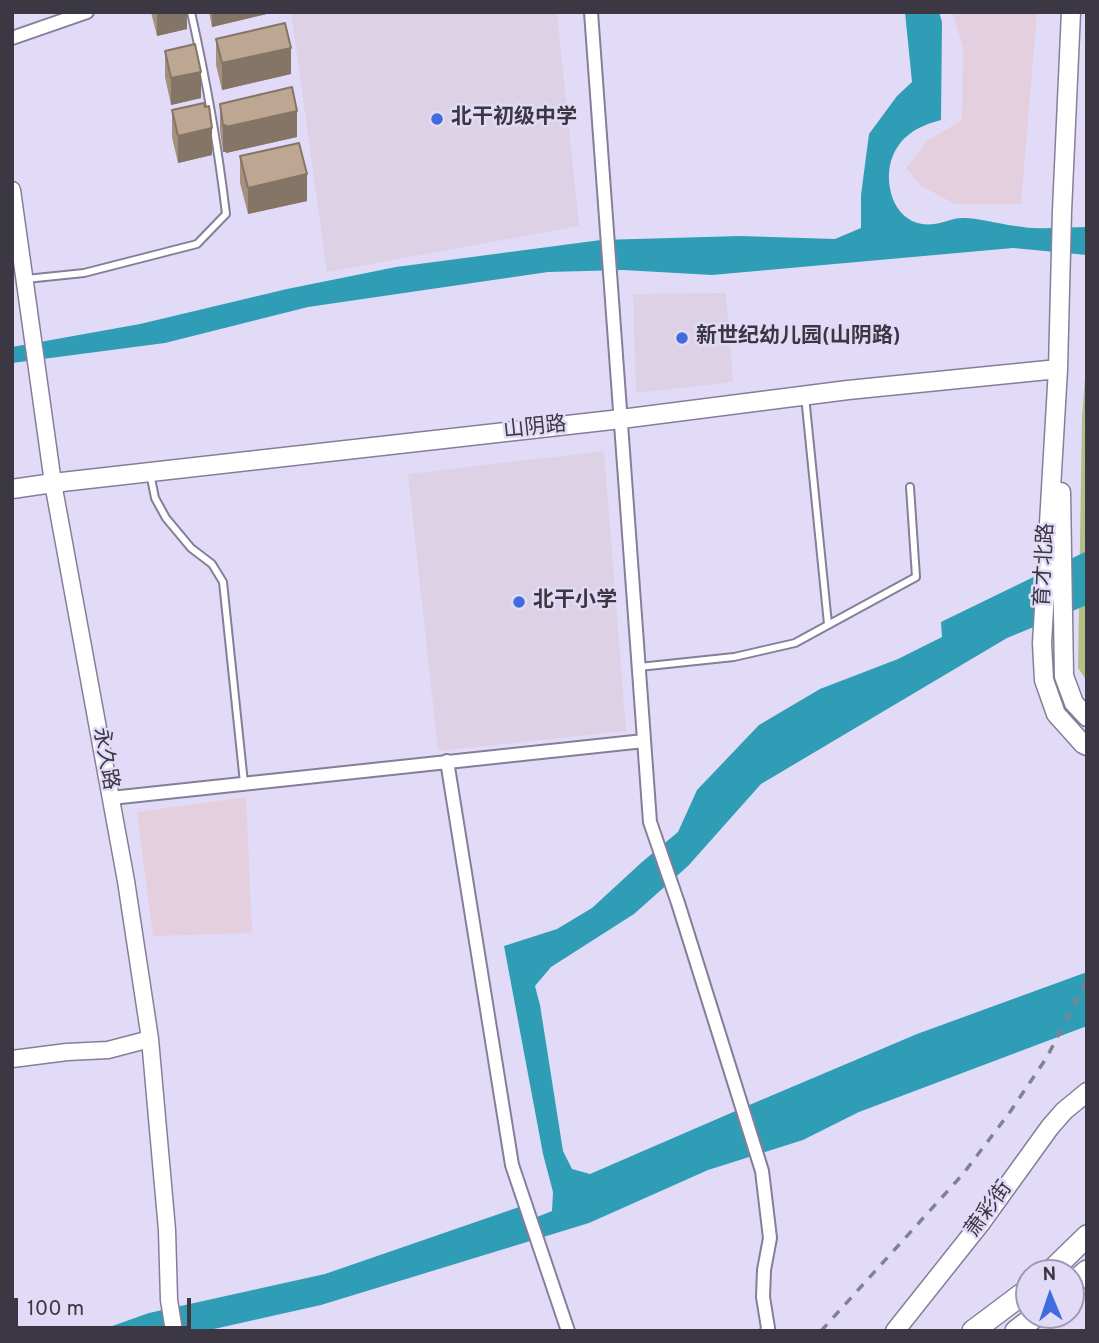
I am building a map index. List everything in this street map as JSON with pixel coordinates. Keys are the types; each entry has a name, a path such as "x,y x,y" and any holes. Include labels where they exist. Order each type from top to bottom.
{"highway":[{"path":"1063,1259 1087,1236"},
{"path":"973,1331 1015,1300"}],"main road":[{"name":"育才北路","path":"1071,12 1062,211 1054,553 1042,643 1044,680 1056,714 1087,746"},
{"name":"山阴路","path":"12,489 621,419 805,395 1058,369"},
{"name":"育才北路","path":"1054,553 1065,676 1074,703 1087,717"},
{"name":"萧彩街","path":"895,1331 980,1224 1050,1127 1087,1092"}],"street":[{"path":"12,38 88,12"},
{"path":"591,12 650,822 762,1171 770,1238 764,1270 763,1297 767,1331"},
{"name":"永久路","path":"12,190 53,483 126,881 150,1039 174,1331"},
{"path":"111,798 644,741"},
{"path":"447,761 512,1165 568,1331"},
{"path":"12,1059 108,1050 150,1039"}],"lane":[{"path":"24,279 84,274 197,244 226,214 206,78 191,12"},
{"path":"805,395 828,624"},
{"path":"150,472 155,498 166,518 191,548 212,564 223,582 244,783"},
{"path":"639,667 734,657 795,643 916,577 910,487"}],"shaded area":[{"name":"北干初级中学","path":"291,12 557,12 579,226 327,272"},
{"path":"952,12 1037,12 1021,204 955,204 921,186 906,168 927,141 962,120 963,46"},
{"name":"新世纪幼儿园(山阴路)","path":"726,293 733,382 636,393 633,294"},
{"name":"北干小学","path":"604,451 626,731 438,751 408,474"},
{"path":"246,797 252,933 153,936 137,812"}],"green space":[{"path":"1087,353 1087,681 1078,668 1082,417"}],"water":[{"path":"905,12 939,12 942,22 941,120 910,133 899,145 891,161 889,184 902,214 921,224 965,218 1031,228 1087,227 1087,255 1013,248 712,275 623,270 548,272 308,307 165,343 12,363 12,347 140,324 287,289 396,267 601,240 740,236 835,239 861,228 861,195 869,134 897,96 912,82"},
{"path":"1087,551 1087,605 1007,638 761,784 688,866 634,914 551,967 535,986 563,1151 572,1169 590,1174 917,1034 1087,972 1087,1026 859,1112 803,1140 708,1170 589,1223 321,1305 205,1331 98,1331 149,1313 325,1274 525,1205 537,1217 552,1211 553,1192 543,1154 504,946 557,929 592,908 678,832 697,790 759,725 820,689 898,659 942,637 941,622"}],"building":[{"path":"285,23 291,48 222,63 216,39"},
{"path":"195,44 201,72 171,78 165,51"},
{"path":"292,87 297,111 223,126 220,104"},
{"path":"204,103 205,107 209,106 212,128 178,136 172,110"},
{"path":"299,143 307,174 248,188 240,156"}],"railway":[{"path":"821,1331 963,1174 1010,1112 1047,1057 1087,980"}],"place":[{"name":"北干初级中学","path":"437,119"},
{"name":"新世纪幼儿园(山阴路)","path":"682,338"},
{"name":"北干小学","path":"519,602"}]}
